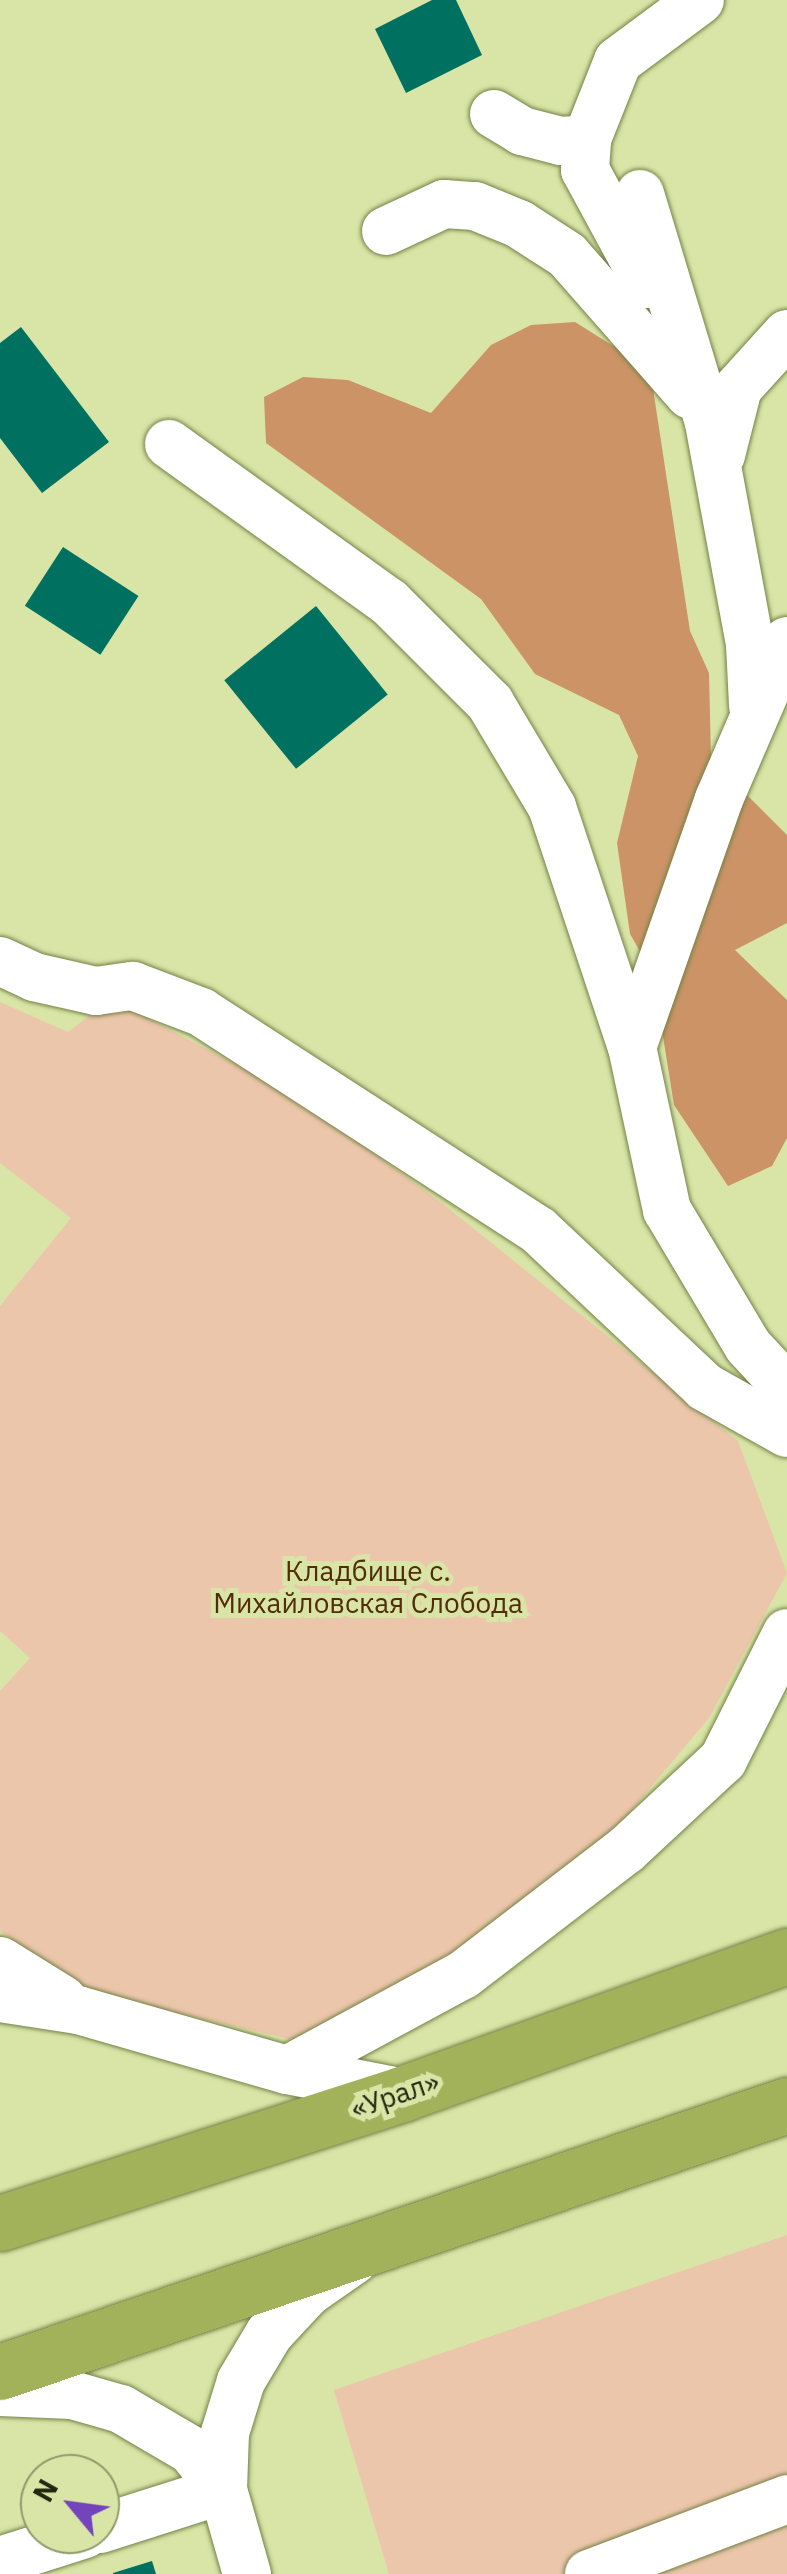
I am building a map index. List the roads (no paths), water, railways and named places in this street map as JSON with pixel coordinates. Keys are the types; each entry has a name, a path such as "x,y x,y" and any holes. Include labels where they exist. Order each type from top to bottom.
{"highway":[{"name":"«Урал»","path":"0,2223 404,2093 787,1956"},
{"path":"0,2372 787,2105"}],"street":[{"path":"690,361 585,170 588,139 618,61 700,0"},
{"path":"494,114 522,132 561,141 588,139"},
{"path":"640,194 714,445 750,644 754,720"},
{"path":"386,231 444,204 475,206 520,224 567,255 644,336 714,445"},
{"path":"714,445 738,388 787,334"},
{"path":"169,444 389,602 490,702 552,807 632,1047 667,1210 748,1346 787,1388"},
{"path":"632,1047 787,640"},
{"path":"0,962 34,978 96,990 133,986 201,1012 538,1230 705,1388 787,1432"},
{"path":"722,1760 787,1633"},
{"path":"287,2070 463,1974 626,1850 722,1760 787,1713"},
{"path":"0,1960 78,2010"},
{"path":"0,1998 78,2010 287,2070 404,2093"},
{"path":"247,2574 223,2490 225,2433 241,2380 269,2334 308,2292 374,2246"},
{"path":"0,2392 72,2396 121,2409 191,2450 223,2490"},
{"path":"120,2523 223,2490"},
{"path":"589,2574 787,2500"}],"park label":[{"name":"Кладбище с. Михайловская Слобода","path":"368,1587"}]}
